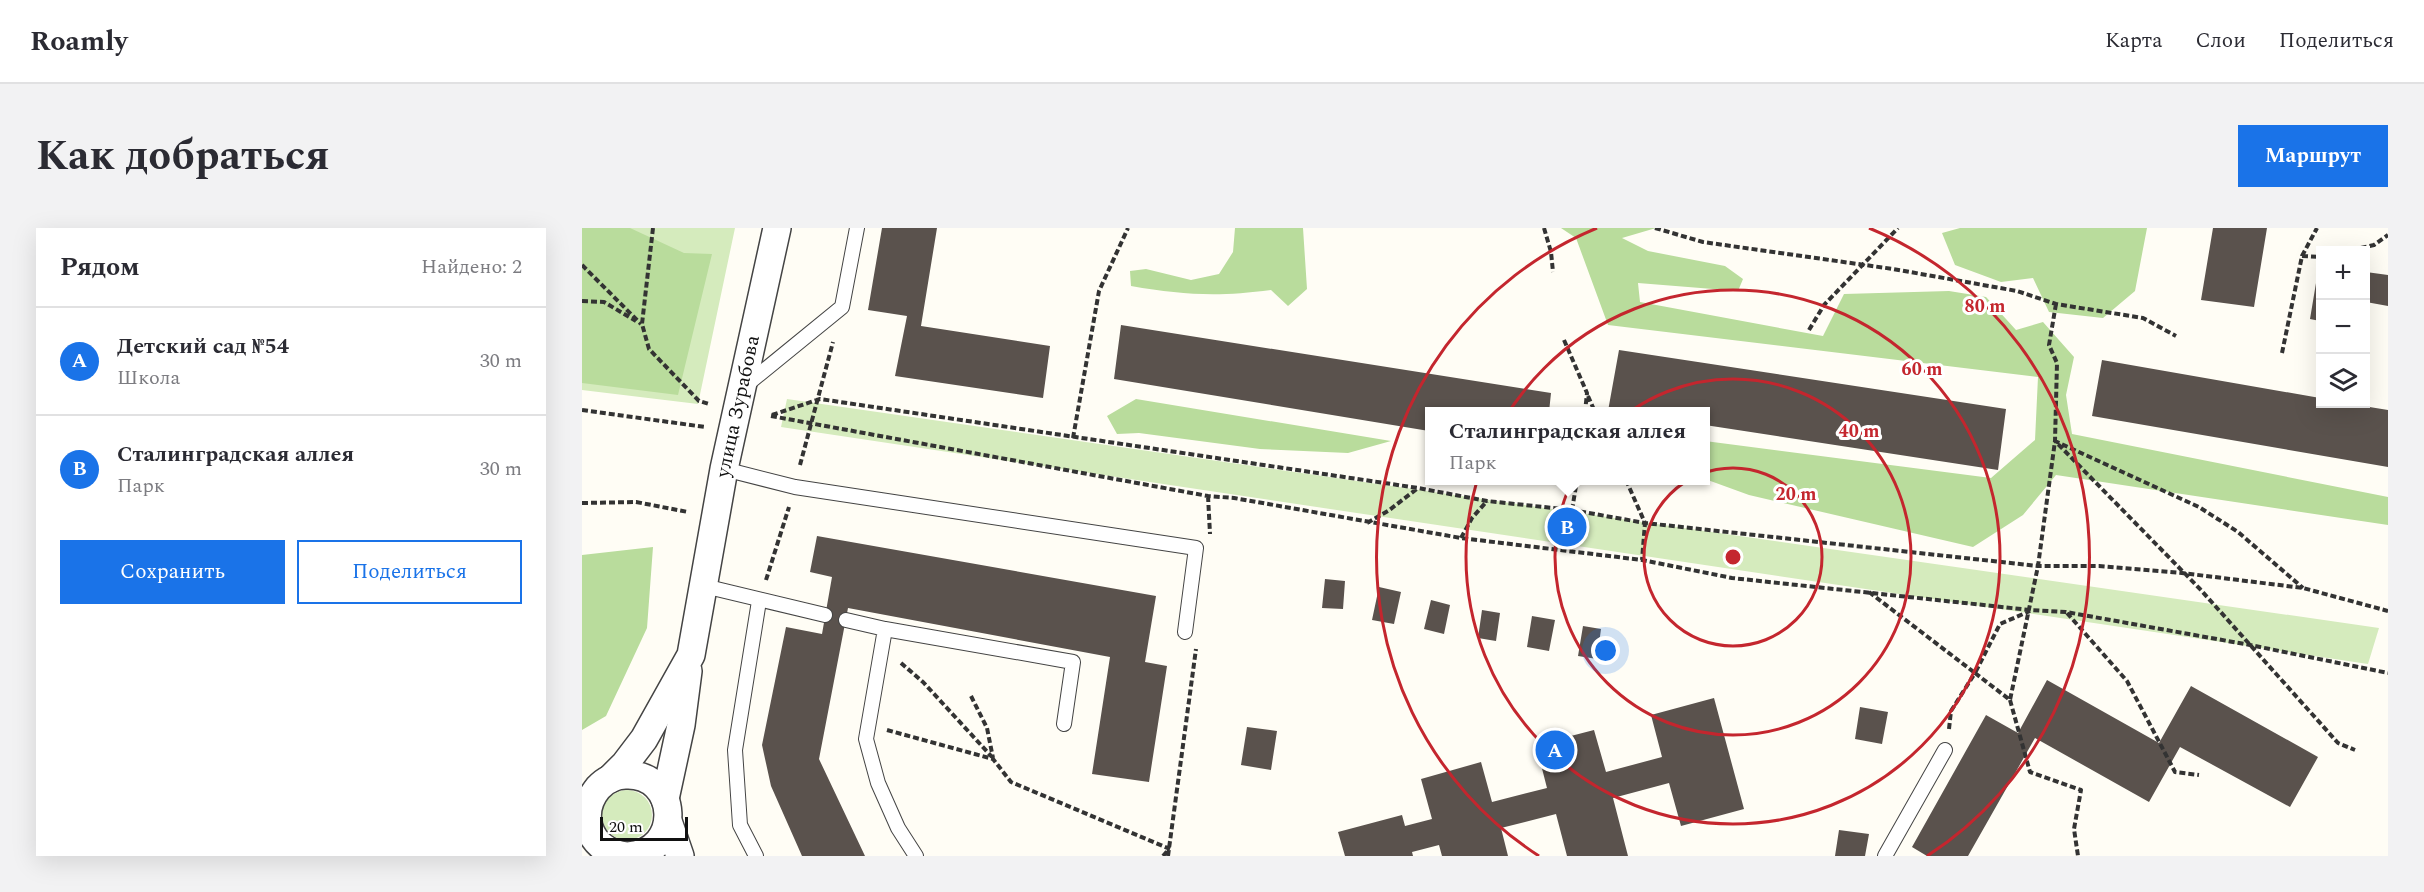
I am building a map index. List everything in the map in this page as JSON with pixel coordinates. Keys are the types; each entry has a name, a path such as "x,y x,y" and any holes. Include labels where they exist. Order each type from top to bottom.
{"street":[{"name":"улица Зурабова","path":"691,655 724,469 777,228"},
{"path":"619,854 594,837 588,823 588,808 596,787 625,764 644,739 691,655"},
{"path":"582,836 619,854 640,854 654,846 663,836 691,655"},
{"path":"596,787 627,775 640,776 658,788 680,856"}],"lane":[{"path":"741,390 842,307 856,228"},
{"path":"724,469 795,487 1196,548 1185,632"},
{"path":"704,586 825,615"},
{"path":"756,856 740,825 735,750 759,601"},
{"path":"846,620 1073,662 1064,724"},
{"path":"885,629 866,739 878,783 898,828 916,856"},
{"path":"1885,856 1945,750"}],"path":[{"path":"653,228 642,324 649,349 699,402 713,405"},
{"path":"1073,438 1099,291 1128,228"},
{"path":"1544,228 1551,252 1553,272"},
{"path":"1656,228 1703,242 1863,265 2017,291 2056,304 2142,318 2176,336"},
{"path":"1809,330 1824,305 1898,228"},
{"path":"2282,353 2302,256 2317,228"},
{"path":"2370,246 2388,235"},
{"path":"2302,256 2316,257"},
{"path":"582,265 642,324"},
{"path":"582,301 604,302 642,324"},
{"path":"2056,304 2049,345 2057,363 2055,441 2038,566 2010,700 2030,772 2080,790 2074,829 2078,856"},
{"path":"759,601 795,487 810,424 820,399 842,307"},
{"path":"1564,340 1593,407"},
{"path":"1586,407 1587,393"},
{"path":"2388,611 2303,588 2182,573 2099,566 2038,566 1645,523 1572,510 1488,501 1418,488 820,399 771,416 1366,523 1461,538 1642,560 1732,578 2066,612 2250,645 2388,673"},
{"path":"582,410 708,427"},
{"path":"2055,441 2250,645 2338,743 2355,750"},
{"path":"2055,441 2199,507 2238,532 2303,588"},
{"path":"1572,510 1576,485"},
{"path":"1628,485 1645,523 1642,560"},
{"path":"1366,523 1388,511 1418,488"},
{"path":"1208,496 1210,541"},
{"path":"1461,538 1472,518 1488,501"},
{"path":"582,503 636,502 716,518"},
{"path":"1868,591 2010,700"},
{"path":"1945,750 1952,711 2000,624 2030,610"},
{"path":"2066,612 2127,681 2175,772 2199,775"},
{"path":"1169,856 1196,645"},
{"path":"900,662 923,682 1011,782 1170,849"},
{"path":"971,696 987,729 993,759"},
{"path":"878,727 993,759"},
{"path":"1163,856 1170,849"}],"green space":[{"path":"582,228 735,228 698,404 582,390"},
{"path":"582,228 630,228 684,253 712,254 678,395 582,383"},
{"path":"1235,228 1303,228 1307,289 1288,306 1271,290 1234,294 1201,294 1131,286 1130,271 1146,269 1191,280 1219,274 1233,252"},
{"path":"1561,228 1656,228 1622,238 1648,251 1725,266 1743,279 1738,291 1638,283 1640,302 1823,336 1844,294 1949,291 1986,297 2016,330 2043,322 2074,357 2066,395 2072,434 2388,497 2388,525 2056,475 2023,515 1973,547 1749,495 1710,481 1710,442 1991,478 2035,440 2038,377 1608,325 1576,238"},
{"path":"1960,228 2147,228 2135,291 2103,318 2049,312 2033,278 2001,282 1955,265 1942,233"},
{"path":"787,399 2379,628 2368,664 781,427"},
{"path":"1136,399 1391,441 1348,453 1260,449 1139,433 1117,434 1107,416"},
{"path":"653,547 647,628 606,716 582,730 582,555"},
{"path":"622,790 632,790 645,797 652,810 652,820 645,833 632,840 622,840 613,836 606,829 602,820 602,810 606,801 613,794"}],"building":[{"path":"882,228 937,228 921,326 1050,346 1043,398 895,376 907,316 868,310"},
{"path":"2213,228 2267,228 2254,307 2201,300"},
{"path":"2370,273 2388,275 2388,306 2370,303"},
{"path":"2316,283 2316,320 2310,319"},
{"path":"1121,325 1551,393 1550,407 1425,407 1425,430 1114,379"},
{"path":"1619,350 2006,409 1998,470 1710,426 1710,407 1609,407"},
{"path":"2102,360 2316,397 2316,408 2370,407 2388,410 2388,467 2092,416"},
{"path":"817,536 1156,596 1145,662 1167,666 1149,782 1092,774 1110,657 848,608 819,759 865,856 802,856 771,786 762,745 786,627 822,634 832,577 810,572"},
{"path":"1325,579 1345,581 1343,609 1322,608"},
{"path":"1379,587 1401,592 1394,624 1372,620"},
{"path":"1431,600 1450,605 1444,634 1424,629"},
{"path":"1482,610 1500,613 1496,641 1478,638"},
{"path":"1532,616 1555,620 1549,651 1527,647"},
{"path":"1583,626 1601,629 1597,659 1578,656"},
{"path":"2047,680 2159,743 2191,686 2318,757 2290,807 2180,747 2149,802 2035,738 1968,856 1927,856 1912,847 1986,715 2018,733"},
{"path":"1714,698 1744,809 1681,826 1669,783 1613,798 1628,856 1567,856 1556,814 1501,828 1508,856 1442,856 1439,845 1412,852 1413,856 1345,856 1338,832 1402,815 1405,826 1432,819 1421,779 1481,762 1492,802 1547,788 1536,745 1594,730 1606,772 1662,757 1651,715"},
{"path":"1860,707 1888,712 1882,744 1855,739"},
{"path":"1247,727 1277,731 1271,770 1241,765"},
{"path":"1839,830 1869,834 1865,856 1835,856"}],"place":[{"name":"Сталинградская аллея","path":"1567,527"},
{"name":"Детский сад №54","path":"1555,750"}]}
